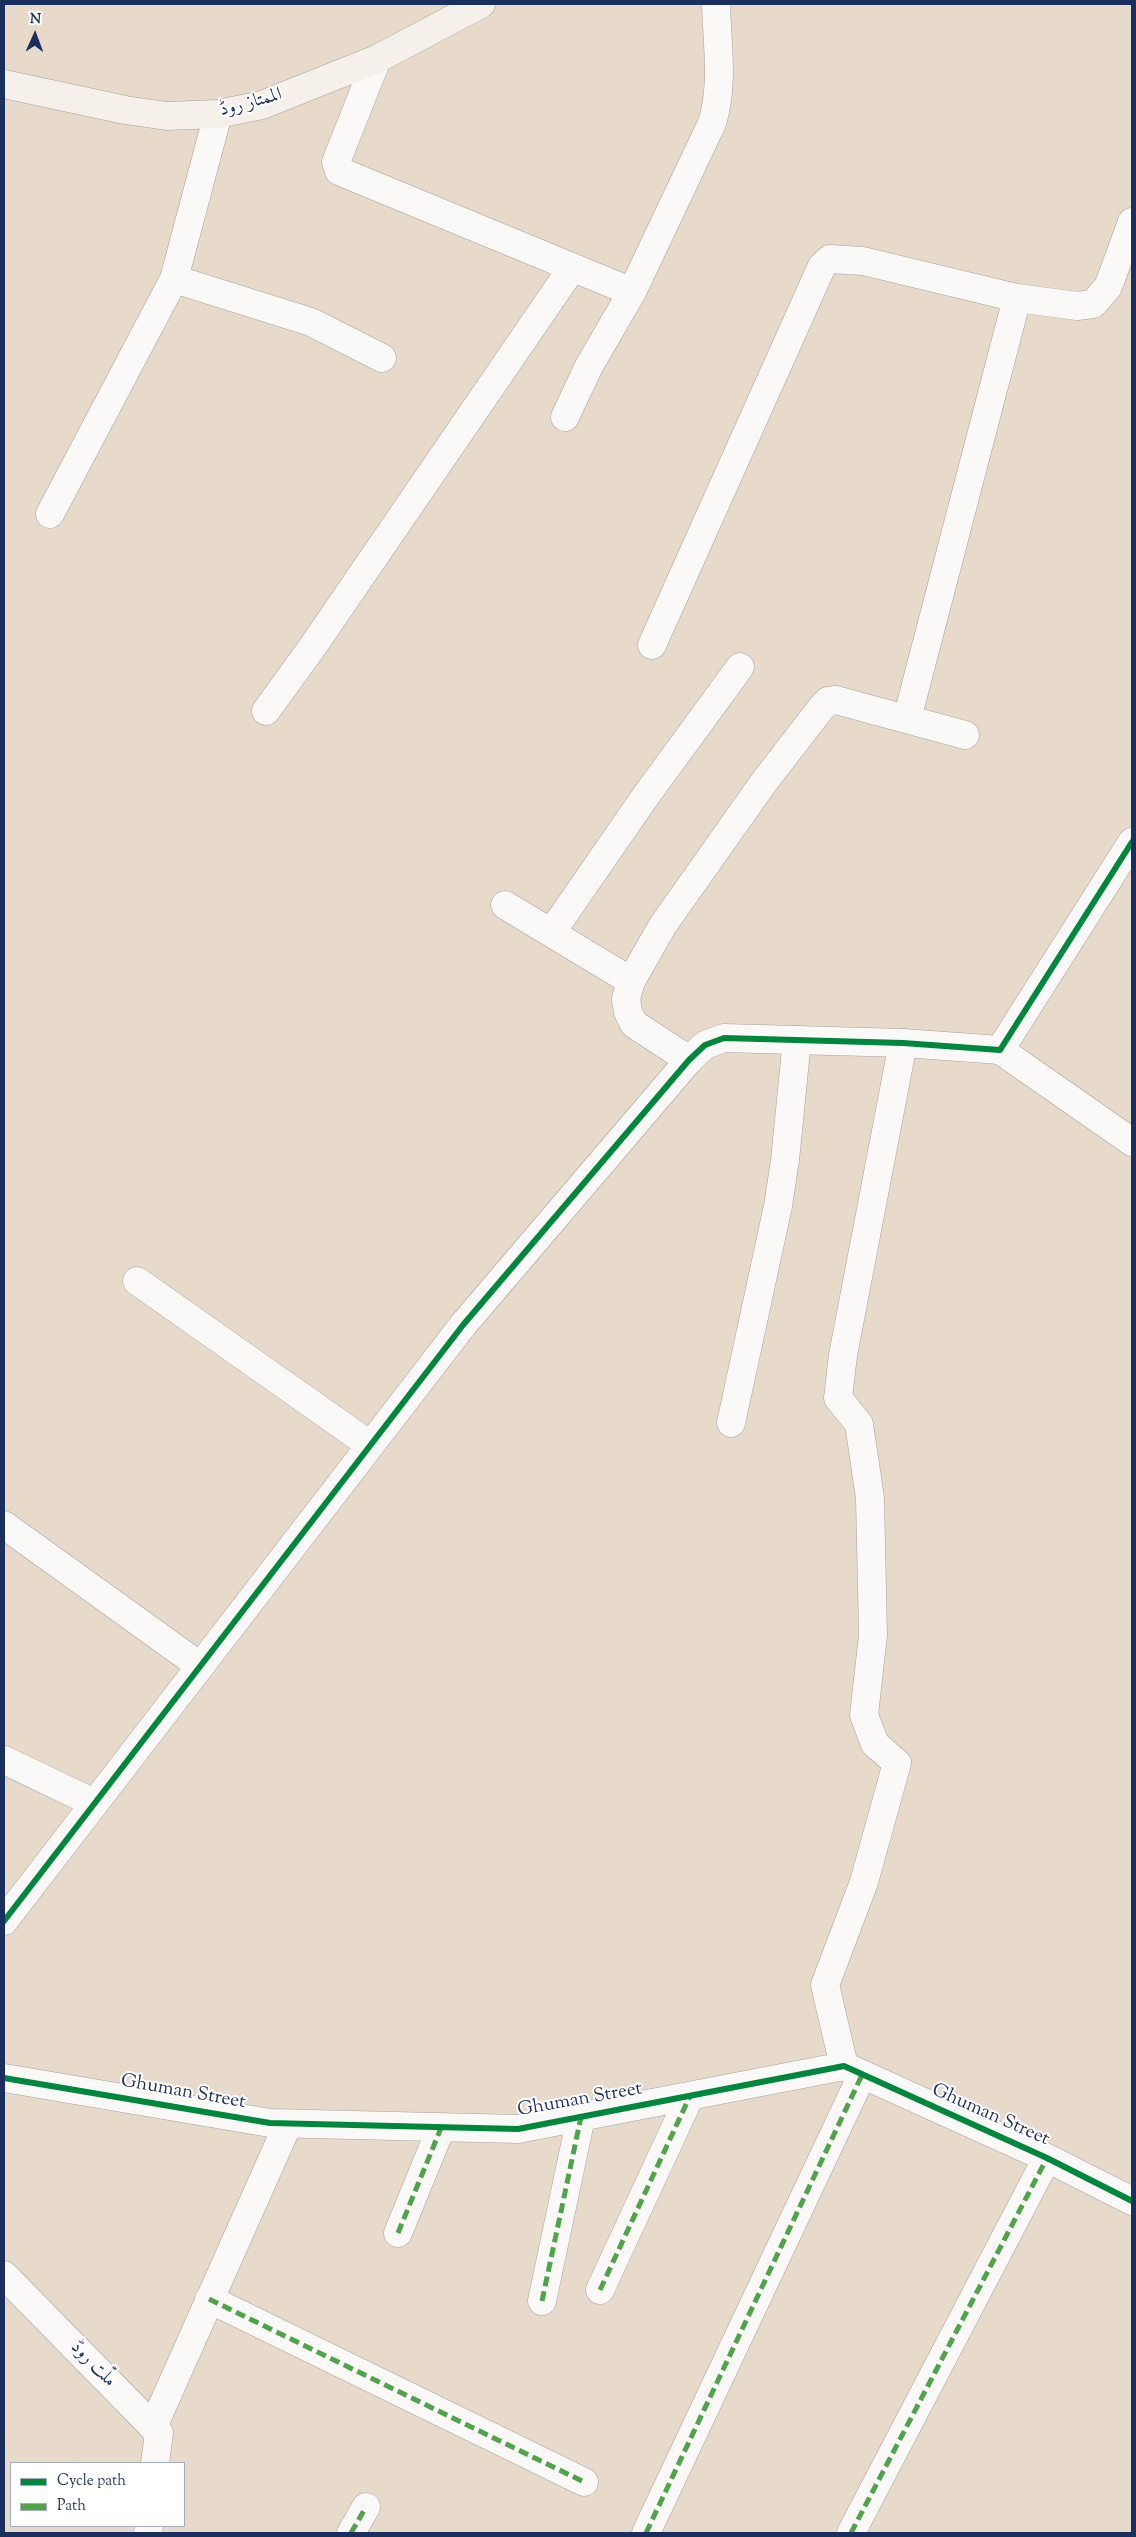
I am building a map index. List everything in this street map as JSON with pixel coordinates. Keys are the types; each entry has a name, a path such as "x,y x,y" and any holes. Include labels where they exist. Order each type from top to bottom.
{"main road":[{"name":"الممتاز روڈ","path":"4,84 125,110 167,116 218,114 262,105 377,59 481,4"}],"street":[{"path":"565,417 589,366 632,292 712,123 718,105 716,4"},
{"path":"377,59 336,162 339,171 632,292"},
{"path":"50,514 174,279 218,114"},
{"path":"652,645 822,266 830,259 863,261 1017,298 1077,306 1093,304 1108,287 1132,222"},
{"path":"266,711 311,649 572,268"},
{"path":"174,279 311,322 382,358"},
{"path":"907,719 1017,298"},
{"path":"551,933 644,797 740,667"},
{"path":"689,1060 634,1024 628,1012 626,999 630,981 663,925 764,782 828,701 836,700 965,735"},
{"path":"1000,1050 1132,842"},
{"path":"505,905 630,981"},
{"path":"4,1921 463,1325 689,1060 705,1045 724,1038 903,1043 1000,1050 1132,1142"},
{"path":"731,1424 778,1206 785,1160 797,1040"},
{"path":"646,2533 853,2070 825,1985 864,1882 897,1763 876,1744 864,1715 873,1636 870,1498 859,1424 838,1398 842,1355 903,1043"},
{"path":"137,1281 370,1446"},
{"path":"4,1525 200,1666"},
{"path":"4,1760 94,1803"},
{"name":"Ghuman Street","path":"4,2078 270,2123 518,2129 690,2096 853,2070 1047,2158 1132,2201"},
{"path":"600,2290 690,2096"},
{"path":"542,2301 581,2117"},
{"path":"156,2462 159,2434 153,2427 288,2124"},
{"path":"398,2233 441,2128"},
{"path":"851,2533 1047,2158"},
{"name":"ملّت روڈ","path":"4,2276 153,2427"},
{"path":"209,2299 584,2482"},
{"path":"351,2533 366,2507"}],"marked path":[{"path":"646,2533 862,2075"},
{"path":"600,2290 690,2096"},
{"path":"542,2301 581,2117"},
{"path":"398,2233 441,2128"},
{"path":"851,2533 1047,2158"},
{"path":"209,2299 584,2482"},
{"path":"351,2533 366,2507"}],"cycle path":[{"path":"4,1921 463,1325 689,1060 705,1045 724,1038 903,1043 1000,1050 1132,842"},
{"path":"4,2078 270,2123 518,2129 844,2066 1047,2158 1132,2201"}]}
